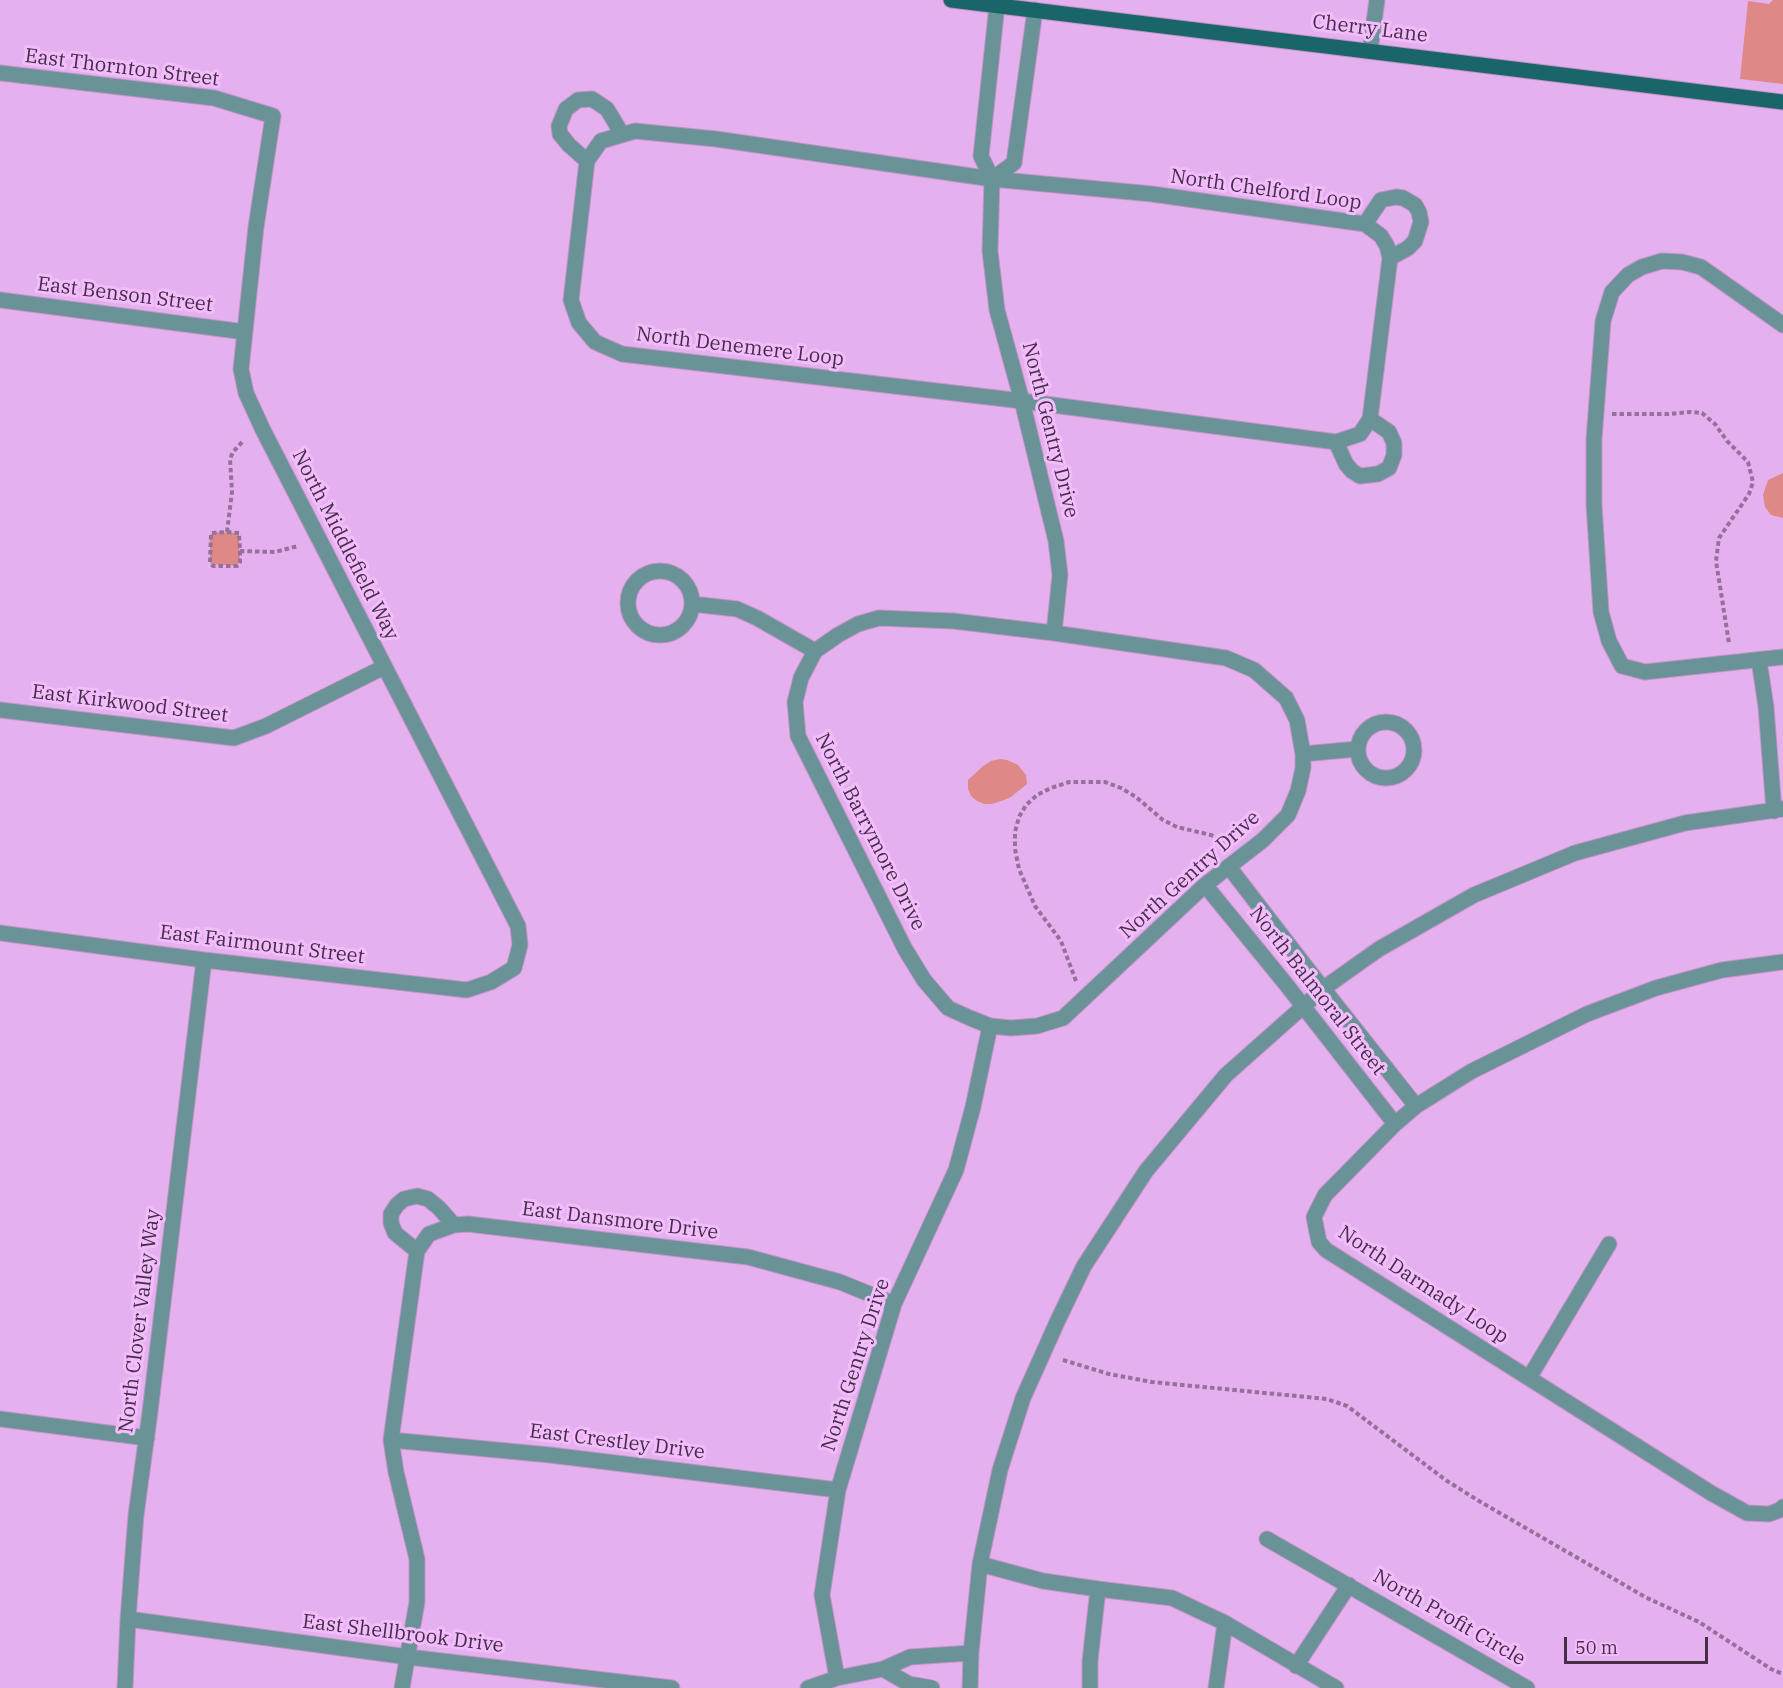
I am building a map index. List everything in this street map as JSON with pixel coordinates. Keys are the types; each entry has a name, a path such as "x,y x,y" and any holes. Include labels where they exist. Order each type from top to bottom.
{"main road":[{"name":"Cherry Lane","path":"951,0 1783,102"}],"street":[{"path":"1370,51 1377,0"},
{"name":"North Gentry Drive","path":"837,1678 822,1595 838,1490 894,1304 956,1170 973,1107 990,1026 1011,1028 1037,1026 1064,1018 1205,885 1263,840 1288,815 1298,791 1303,768 1297,720 1286,698 1254,670 1226,658 1054,633 1060,575 1056,541 997,310 990,251 992,179 981,156 997,5"},
{"path":"622,134 607,109 592,99 578,100 566,109 561,118 560,134 569,145 588,160 601,141 635,131 716,140 992,179 1014,164 1035,10"},
{"name":"East Thornton Street","path":"0,74 214,98 273,116"},
{"name":"North Middlefield Way","path":"273,116 256,227 241,369 246,393 518,926 520,945 514,968"},
{"name":"North Denemere Loop","path":"588,160 571,300 579,323 595,342 622,354 1022,401"},
{"name":"North Chelford Loop","path":"992,179 1152,194 1365,224 1381,236 1390,258"},
{"path":"1022,401 1336,442 1360,434 1370,419 1390,258 1408,248 1415,241 1421,222 1415,205 1402,198 1389,197 1381,200 1365,224"},
{"path":"1783,325 1701,267 1682,262 1662,261 1642,267 1628,275 1612,292 1603,321 1596,393 1593,505 1601,612 1609,641 1623,666 1645,672 1783,657"},
{"name":"East Benson Street","path":"0,300 245,332"},
{"path":"1336,442 1346,464 1359,476 1378,474 1389,468 1394,455 1394,443 1389,432 1370,419"},
{"path":"659,571 670,572 679,577 691,594 692,604 685,623 677,630 667,634 646,632 631,616 628,606 633,586 640,578 659,571"},
{"path":"692,604 737,609 815,651"},
{"name":"North Barrymore Drive","path":"990,1026 948,1008 924,980 905,949 798,736 795,702 801,678 815,651 838,634 858,624 879,618 953,621 1054,633"},
{"path":"970,1688 971,1653 980,1564 1000,1470 1023,1398 1084,1266 1146,1171 1226,1075 1303,1005 1378,949 1474,895 1575,853 1685,823 1778,810 1759,660"},
{"name":"East Kirkwood Street","path":"0,710 234,738 266,726 384,667"},
{"path":"1303,754 1357,749"},
{"name":"North Balmoral Street","path":"1229,867 1416,1106"},
{"name":"North Balmoral Street","path":"1205,885 1303,1005 1395,1124"},
{"name":"East Fairmount Street","path":"0,933 204,960 467,990 490,982 514,968"},
{"name":"North Clover Valley Way","path":"125,1688 136,1515 204,960"},
{"name":"North Darmady Loop","path":"1783,962 1722,970 1656,988 1587,1014 1472,1071 1416,1106 1395,1124 1325,1195 1314,1217 1319,1242 1326,1250 1701,1486 1746,1513 1769,1514 1783,1507"},
{"path":"402,1688 417,1602 417,1559 396,1472 391,1440 417,1251 395,1233 391,1223 392,1214 404,1199 417,1196 428,1199 454,1225"},
{"name":"East Dansmore Drive","path":"417,1251 429,1234 454,1225 468,1224 748,1257 840,1282 894,1304"},
{"path":"1529,1378 1609,1244"},
{"path":"0,1419 147,1438"},
{"name":"East Crestley Drive","path":"391,1440 550,1455 838,1490"},
{"name":"North Profit Circle","path":"1267,1539 1527,1688"},
{"path":"980,1564 1043,1581 1172,1598 1225,1623 1336,1688"},
{"name":"North Profit Circle","path":"1296,1665 1349,1585"},
{"path":"1090,1688 1090,1661 1098,1589"},
{"name":"East Shellbrook Drive","path":"128,1619 408,1658 672,1688"},
{"path":"1216,1688 1225,1623"},
{"path":"808,1688 837,1678 883,1669 910,1658 971,1653"},
{"path":"883,1669 909,1684 932,1688"}],"path":[{"path":"1611,414 1702,413 1715,424 1727,441 1748,462 1753,482 1749,494 1719,538 1716,561 1729,643"},
{"path":"227,532 232,492 230,459 243,441"},
{"path":"211,532 227,532 239,533 240,562 237,566 211,564 211,532"},
{"path":"240,551 275,552 298,546"},
{"path":"1076,981 1061,941 1035,906 1018,870 1015,832 1018,817 1026,805 1037,795 1069,782 1105,782 1136,797 1163,820 1178,827 1211,835 1224,845"},
{"path":"1063,1360 1109,1374 1152,1382 1327,1399 1347,1406 1479,1501 1645,1597 1699,1622 1771,1669 1783,1674"}],"shaded area":[{"path":"1773,0 1783,0 1783,84 1740,79 1748,1 1769,4"},
{"path":"1783,473 1783,518 1771,515 1765,507 1763,495 1768,480"},
{"path":"214,532 239,533 240,562 237,566 211,564 210,535"},
{"path":"1000,759 1018,765 1026,775 1027,784 1004,800 992,804 977,801 968,789 968,780 983,766"}]}
